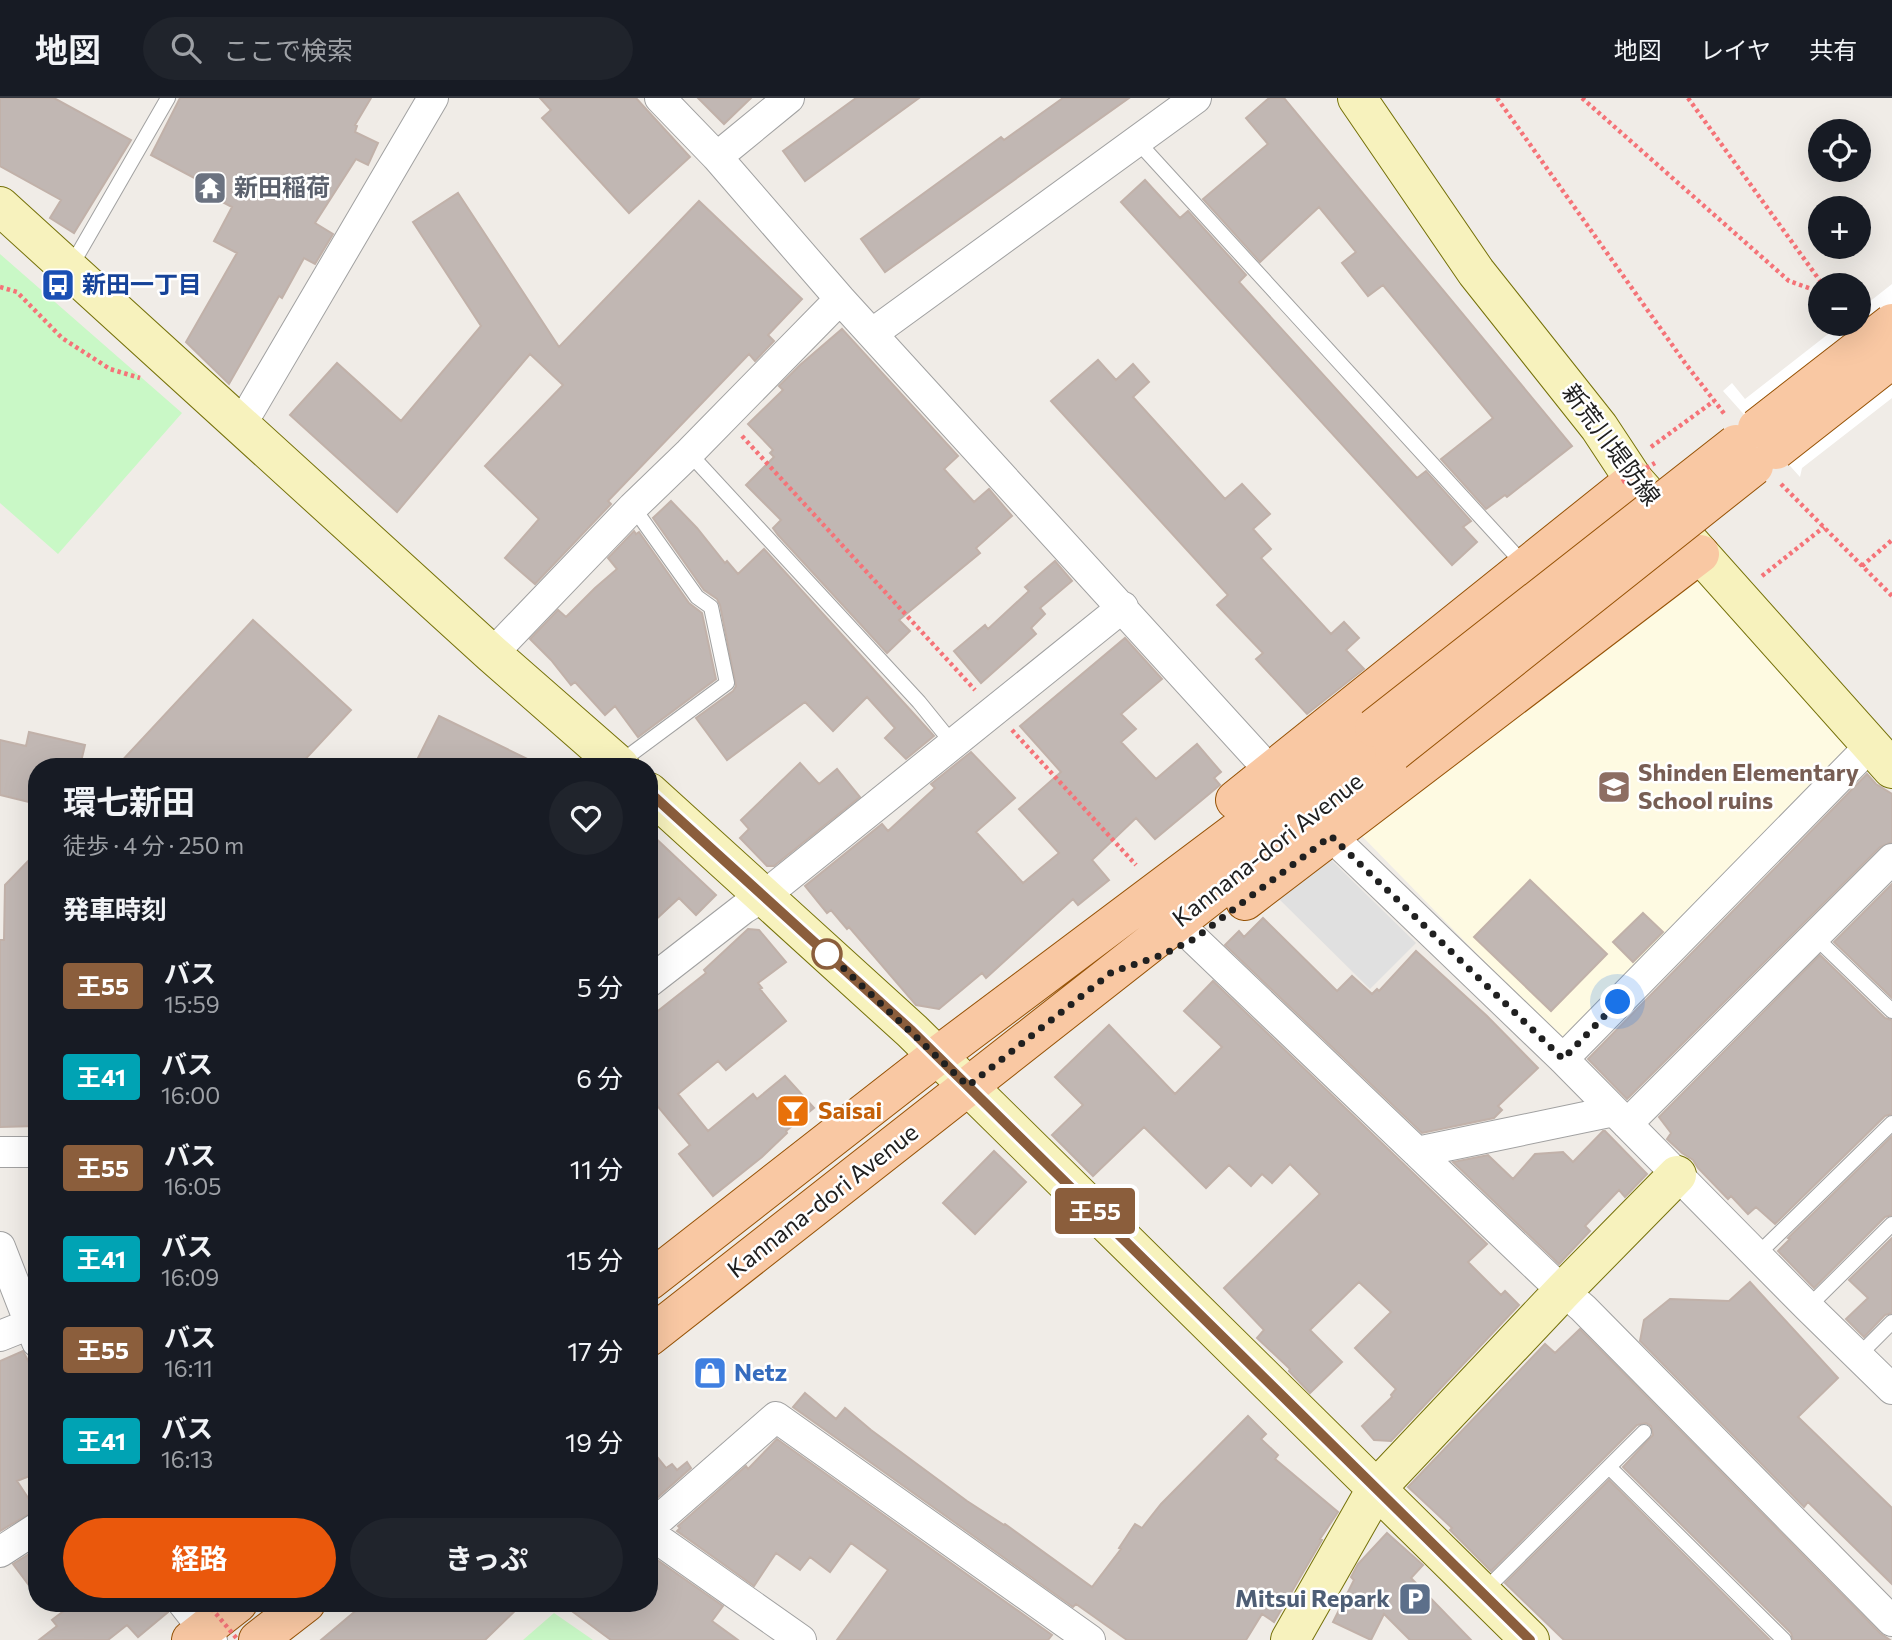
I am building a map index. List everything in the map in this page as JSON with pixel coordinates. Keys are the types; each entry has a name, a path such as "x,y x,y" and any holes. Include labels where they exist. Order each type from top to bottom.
{"main road":[{"name":"Kannana-dori Avenue","path":"658,1330 1112,972 1384,740 1755,448 1892,323"},
{"name":"Kannana-dori Avenue","path":"1755,448 1892,359"},
{"path":"1075,953 1098,919 1129,883 1271,772 1636,472"},
{"path":"1112,972 1162,955 1194,939 1700,554"},
{"name":"Kannana-dori Avenue","path":"658,1273 937,1056 1075,953 1384,740"},
{"path":"206,1626 225,1612"},
{"path":"258,1640 294,1612"}],"street":[{"path":"241,425 433,98"},
{"path":"660,98 717,157 840,299 1271,772"},
{"path":"717,157 789,98"},
{"path":"873,333 1196,98"},
{"name":"新荒川堤防線","path":"1357,98 1476,272 1599,427 1700,554 1881,758"},
{"path":"0,206 492,654 611,758"},
{"path":"492,654 633,507 725,418 840,299"},
{"path":"658,975 743,909 764,896 1123,607"},
{"path":"1563,1059 1881,758"},
{"path":"658,800 937,1056 1530,1640"},
{"path":"1331,836 1563,1059 1892,1389"},
{"path":"1418,1152 1620,1118 1815,936 1892,859"},
{"path":"1194,939 1583,1308 1892,1621"},
{"path":"0,1152 28,1152"},
{"path":"1290,1640 1376,1489 1677,1175"},
{"path":"0,1248 28,1320"},
{"path":"0,1336 28,1333"},
{"path":"658,1523 776,1417 1090,1640"},
{"path":"0,1552 28,1534"},
{"path":"658,1537 801,1640"}],"lane":[{"path":"69,269 168,98"},
{"path":"1137,141 1520,560"},
{"path":"689,453 919,702 953,744"},
{"path":"628,758 727,683 711,607 697,597 633,507"},
{"path":"1815,936 1892,1011"},
{"path":"1758,1254 1892,1123"},
{"path":"1808,1307 1892,1224"},
{"path":"1858,1356 1892,1322"},
{"path":"1482,1593 1644,1432"},
{"path":"1609,1467 1784,1640"}],"path":[{"path":"1497,98 1714,401 1824,527 1892,596"},
{"path":"1582,98 1789,281 1808,288"},
{"path":"1688,98 1814,273"},
{"path":"0,287 17,292 62,338 110,369 139,379 146,372"},
{"path":"1636,472 1714,401"},
{"path":"725,418 1137,866"},
{"path":"1737,596 1824,527"},
{"path":"1862,566 1892,540"}],"shaded area":[{"name":"Shinden Elementary School ruins","path":"1701,573 1858,741 1564,1043 1358,832"},
{"path":"1325,854 1416,943 1370,989 1275,895"}],"green space":[{"path":"0,254 182,413 58,554 0,503"},
{"path":"554,1613 593,1640 523,1640"}],"pier":[{"path":"1892,284 1892,398 1802,468 1800,477 1723,391 1732,383 1745,399 1826,336 1871,336 1871,301"}],"building":[{"path":"0,98 54,98 131,140 74,233 50,218 61,200 0,166"},
{"path":"180,98 371,98 355,125 355,132 378,143 368,165 356,159 315,223 333,234 315,264 304,258 229,384 186,342 237,253 214,241 232,207 198,189 202,182 151,155"},
{"path":"540,98 636,98 690,157 629,213 542,118 551,110"},
{"path":"698,98 751,98 724,124"},
{"path":"856,98 919,98 805,181 783,151"},
{"path":"1063,98 1129,98 885,272 861,239 1001,137 1004,140"},
{"path":"1269,98 1284,98 1572,446 1507,497 1505,495 1486,509 1441,459 1493,418 1383,285 1368,296 1342,263 1356,252 1319,207 1260,262 1203,199 1268,144 1246,118"},
{"path":"1145,180 1180,218 1188,211 1246,275 1239,282 1417,478 1426,471 1471,521 1463,527 1477,542 1452,565 1121,202"},
{"path":"458,193 559,347 699,201 802,299 768,335 774,341 755,361 749,354 608,501 611,504 535,584 505,558 539,519 485,466 563,385 530,354 397,512 290,415 337,363 401,421 481,326 413,222"},
{"path":"842,329 958,456 944,469 974,502 989,489 1012,516 976,548 980,553 899,620 910,631 887,653 778,535 773,528 781,520 746,485 774,457 770,453 773,450 748,424 783,390 779,386"},
{"path":"1098,360 1116,380 1133,364 1149,382 1133,397 1225,499 1242,484 1270,514 1253,529 1271,549 1261,558 1331,634 1344,622 1359,638 1346,650 1364,669 1307,714 1256,659 1263,653 1217,605 1228,595 1051,401"},
{"path":"671,501 725,563 727,561 738,574 764,549 934,736 906,759 885,738 895,728 867,697 833,731 805,702 727,760 696,718 736,686 720,605 717,599 704,590 653,518"},
{"path":"634,531 636,534 639,532 689,603 702,613 716,679 638,737 615,706 605,715 575,682 571,685 530,639 558,610 566,617 617,569 608,558"},
{"path":"1055,561 1072,581 1040,608 1045,614 1031,628 1036,634 981,683 954,651 985,625 988,629 1029,591 1025,587"},
{"path":"253,620 351,710 306,758 124,758"},
{"path":"1125,638 1162,679 1121,714 1136,729 1121,742 1156,779 1197,744 1221,772 1214,778 1220,785 1155,839 1136,818 1092,860 1109,880 1078,905 1073,899 986,978 982,973 939,1009 916,1005 849,927 847,929 831,910 827,913 805,886 882,824 888,831 935,788 931,784 971,752 1015,798 976,832 1023,883 1059,853 1019,809 1061,772 1020,726"},
{"path":"439,716 526,758 418,758"},
{"path":"29,732 85,745 82,758 28,758 28,802 0,795 0,740 26,746"},
{"path":"800,763 819,784 837,769 860,797 774,866 767,866 740,838 749,829 741,820"},
{"path":"1867,774 1876,784 1892,794 1892,842 1880,847 1627,1099 1588,1059"},
{"path":"658,840 716,895 696,915 679,898 658,918"},
{"path":"28,861 28,1126 0,1127 0,940 4,940 5,885"},
{"path":"1530,880 1607,954 1551,1011 1474,937"},
{"path":"1892,884 1892,998 1834,942"},
{"path":"1643,913 1663,932 1633,962 1613,942"},
{"path":"1263,918 1337,991 1352,976 1372,994 1377,989 1379,991 1416,951 1487,1016 1538,1068 1498,1106 1502,1110 1494,1118 1422,1133 1225,945 1239,931 1244,937"},
{"path":"748,929 759,930 786,962 758,983 786,1021 726,1070 718,1061 678,1094 708,1131 753,1094 757,1099 785,1076 814,1108 786,1131 762,1157 713,1196 679,1154 690,1145 658,1107 658,1011 706,973 704,970"},
{"path":"1820,955 1885,1018 1892,1020 1892,1114 1885,1116 1775,1224 1756,1207 1748,1214 1731,1196 1728,1199 1693,1160 1667,1139 1671,1133 1659,1117"},
{"path":"1213,981 1487,1244 1468,1262 1501,1295 1505,1291 1519,1305 1391,1441 1374,1440 1362,1426 1392,1397 1396,1389 1355,1348 1391,1312 1359,1282 1310,1330 1342,1362 1310,1393 1290,1369 1257,1338 1264,1330 1224,1288 1320,1194 1290,1164 1272,1183 1262,1174 1251,1186 1229,1165 1206,1188 1144,1127 1093,1176 1052,1135 1083,1105 1055,1077 1109,1025 1175,1094 1222,1047 1184,1011"},
{"path":"1603,1131 1647,1174 1625,1197 1619,1190 1585,1226 1590,1231 1559,1264 1453,1162 1488,1155 1513,1179 1535,1154 1563,1152 1573,1162"},
{"path":"1892,1136 1892,1215 1885,1217 1814,1288 1778,1251"},
{"path":"994,1151 1026,1182 975,1234 943,1203"},
{"path":"1892,1238 1892,1313 1885,1315 1864,1337 1846,1319 1868,1298 1849,1280"},
{"path":"1750,1282 1838,1378 1798,1417 1892,1508 1892,1584 1808,1502 1804,1507 1640,1341 1644,1320 1670,1299 1729,1301"},
{"path":"1580,1329 1880,1633 1890,1640 1793,1640 1791,1633 1623,1467 1653,1435 1651,1426 1646,1423 1637,1425 1491,1571 1450,1530 1452,1528 1408,1487 1545,1344 1555,1353"},
{"path":"23,1351 28,1361 28,1477 17,1481 28,1498 28,1515 0,1531 0,1361"},
{"path":"805,1393 836,1419 845,1408 967,1501 1005,1524 1092,1587 1121,1549 1119,1548 1135,1524 1142,1528 1161,1504 1248,1416 1266,1434 1261,1439 1278,1455 1275,1459 1338,1512 1274,1622 1262,1614 1246,1640 1127,1640 1076,1604 1073,1607 793,1407"},
{"path":"777,1439 1052,1635 1048,1640 837,1640 888,1570 851,1543 830,1572 810,1557 800,1570 776,1553 754,1586 677,1531 680,1528 678,1526 746,1466 748,1469"},
{"path":"658,1458 666,1468 672,1464 677,1470 687,1462 691,1468 658,1497"},
{"path":"1609,1480 1770,1640 1564,1640 1505,1583"},
{"path":"1387,1533 1423,1565 1411,1578 1471,1640 1410,1640 1384,1614 1371,1640 1333,1622 1354,1580 1351,1577 1358,1564"},
{"path":"28,1555 28,1584 13,1564"},
{"path":"658,1560 723,1606 712,1621 738,1640 611,1640 573,1612 658,1612"},
{"path":"62,1612 168,1612 138,1637 127,1625 108,1640 39,1640 57,1626 52,1620"},
{"path":"354,1612 514,1612 485,1640 321,1640"}],"bus line":[{"name":"王55","path":"658,800 912,1031 1530,1640"}],"place":[{"name":"新田稲荷","path":"210,188"},
{"name":"新田一丁目","path":"58,285"},
{"name":"Shinden Elementary School ruins","path":"1614,787"},
{"name":"Saisai","path":"793,1111"},
{"name":"Netz","path":"710,1373"},
{"name":"Mitsui Repark","path":"1415,1599"}],"route":[{"path":"827,954 822,948 968,1086 1112,972 1162,955 1194,939 1331,836 1563,1059 1618,1002"}]}
